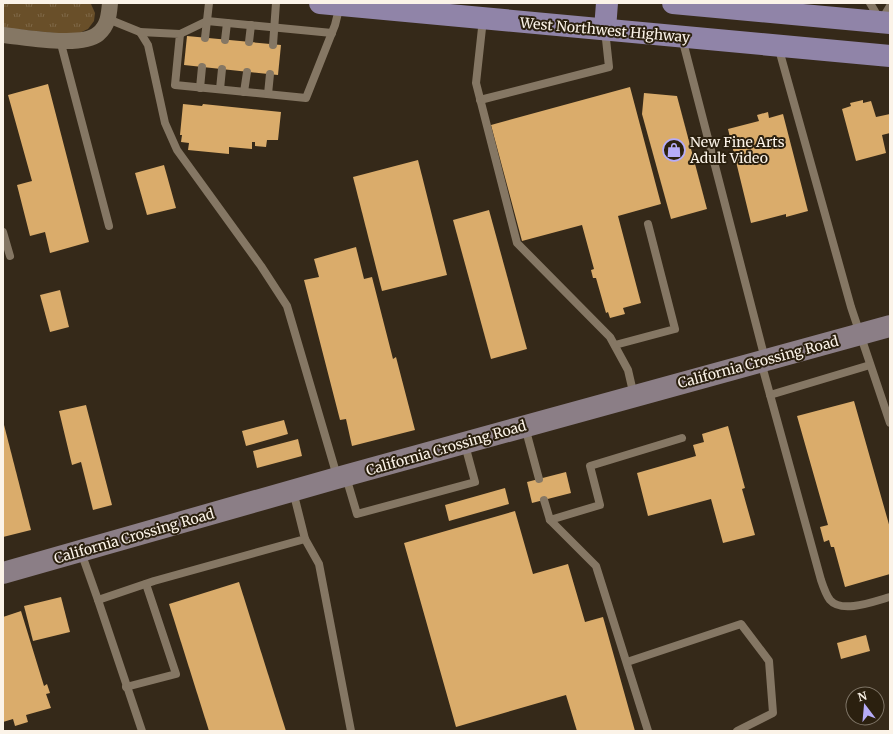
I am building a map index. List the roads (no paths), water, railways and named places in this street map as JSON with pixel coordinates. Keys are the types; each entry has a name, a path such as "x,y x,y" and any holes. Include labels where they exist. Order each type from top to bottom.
{"main road":[{"path":"604,29 606,3"},
{"path":"673,3 887,17 885,56"},
{"name":"West Northwest Highway","path":"333,4 885,56"}],"street":[{"path":"3,35 79,41 90,39 98,34 108,19 110,3"},
{"name":"California Crossing Road","path":"3,573 525,426 890,326"}],"lane":[{"path":"205,38 209,3"},
{"path":"273,45 276,3"},
{"path":"870,3 887,17"},
{"path":"180,34 175,85 306,98 332,33 333,4"},
{"path":"483,18 476,83 517,243 610,336 628,370 634,396"},
{"path":"108,19 140,32 180,34 207,21 332,33"},
{"path":"225,40 227,23"},
{"path":"249,42 251,25"},
{"path":"480,100 609,67 604,29"},
{"path":"140,32 148,45 165,123 177,150 261,266 287,306 342,477 357,514 475,482 464,443"},
{"path":"682,37 763,360 770,395 821,580 830,600 841,607 865,604 890,597"},
{"path":"60,40 109,226"},
{"path":"777,46 859,334 882,394 890,423"},
{"path":"200,88 202,67"},
{"path":"220,89 222,69"},
{"path":"244,92 247,72"},
{"path":"268,94 270,74"},
{"path":"615,345 675,329 648,224"},
{"path":"3,232 10,256"},
{"path":"770,395 870,365"},
{"path":"525,426 539,478"},
{"path":"550,520 600,505 590,466 682,438"},
{"path":"292,491 305,539 319,564 351,731"},
{"path":"544,500 550,520 596,566 648,731"},
{"path":"98,600 146,584 305,539"},
{"path":"81,552 142,731"},
{"path":"126,687 176,674 146,584"},
{"path":"627,662 741,624 769,661 773,713 737,731"}],"place":[{"name":"New Fine Arts Adult Video","path":"674,150"}]}
